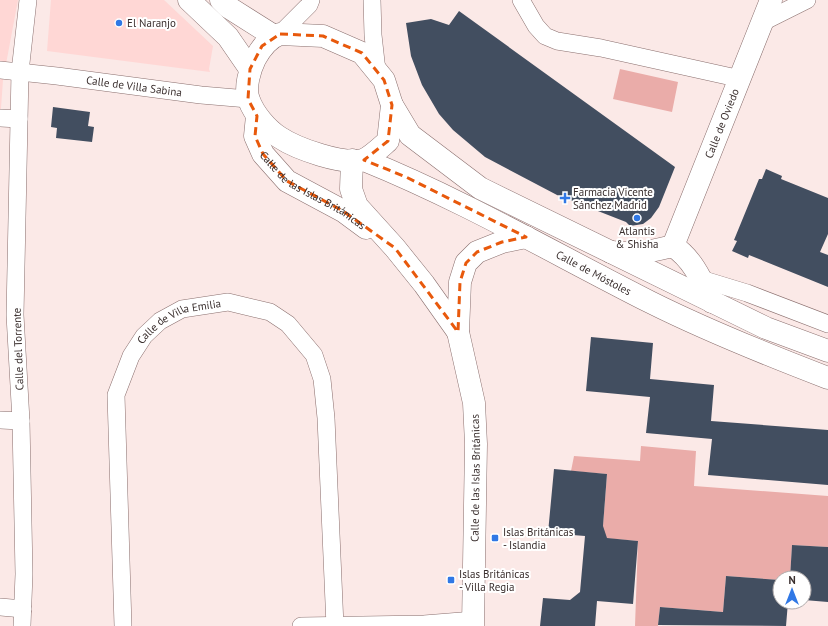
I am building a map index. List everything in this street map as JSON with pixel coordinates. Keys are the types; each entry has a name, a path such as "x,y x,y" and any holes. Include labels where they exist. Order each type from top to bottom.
{"main road":[{"path":"189,0 228,37 250,69"},
{"path":"221,0 228,7 277,35 323,36 362,53 384,80 392,105 410,135 480,188 766,328 828,351"},
{"name":"Calle de Oviedo","path":"673,246 741,79 771,0"},
{"path":"277,35 262,46 250,69 252,107 279,137 306,151 338,160 358,160 388,142 392,105"},
{"name":"Calle de las Islas Británicas","path":"252,107 255,136 263,154 287,181 343,211 395,248"},
{"name":"Calle de las Islas Británicas","path":"358,160 351,189 357,206 395,248 424,284 458,332"},
{"name":"Calle de Móstoles","path":"358,160 406,177 652,303 763,353 828,378"},
{"name":"Calle de las Islas Británicas","path":"474,623 474,403 458,332 460,282 466,263 478,252 502,242 526,238"},
{"path":"609,252 631,255 644,254 673,246 682,252 701,279 712,302"}],"street":[{"name":"Calle del Torrente","path":"22,618 20,421 16,315 20,72 28,0"},
{"path":"277,35 309,5 311,0"},
{"path":"372,0 376,71"},
{"path":"521,0 536,26 546,36 557,41 601,48 741,79"},
{"path":"763,22 807,0"},
{"name":"Calle de Villa Sabina","path":"0,70 200,95 252,107"},
{"path":"0,118 19,119"},
{"path":"701,279 747,293 828,324"},
{"name":"Calle de Villa Emilia","path":"123,626 116,395 131,356 144,336 160,321 182,310 228,302 270,312 288,324 314,355 322,378 326,418 335,625"},
{"path":"0,420 20,421"},
{"path":"0,607 22,618"},
{"path":"301,626 474,623"}],"highlighted area":[{"path":"280,34 323,36 362,53 384,80 392,105 388,141 364,160 406,177 526,237 502,242 477,252 466,263 460,282 458,332 395,248 343,211 287,181 263,154 255,136 257,116 248,99 250,69 262,46"}],"shaded area":[{"path":"0,0 18,0 3,80 0,122"},
{"name":"El Naranjo","path":"51,0 164,0 213,46 209,69 210,72 47,51"},
{"path":"620,69 678,82 672,112 613,99"},
{"path":"641,446 696,451 694,486 828,496 828,547 792,545 790,570 772,570 772,579 726,576 723,612 660,607 658,626 635,626 638,541 602,538 607,474 571,471 574,456 640,461"}],"building":[{"path":"459,11 675,167 659,207 651,218 643,224 630,226 626,222 557,195 485,157 453,130 439,114 422,85 411,56 406,23 431,19 449,25"},
{"path":"53,107 90,112 88,126 94,127 92,142 56,138 57,128 51,127"},
{"path":"766,169 782,176 781,179 828,198 828,234 820,252 828,255 828,287 749,255 748,258 732,251 737,241 734,240 759,179 762,179"},
{"path":"591,337 653,343 650,379 714,385 711,421 828,430 828,485 708,475 712,439 646,433 650,397 586,391"},
{"path":"554,469 607,474 603,526 607,538 638,541 633,604 597,601 595,626 540,626 543,598 570,600 580,592 585,536 548,533"},
{"path":"792,545 828,547 828,602 812,601 812,570 790,570"},
{"path":"726,576 772,579 772,610 787,610 786,626 658,625 660,607 723,612"}],"place":[{"name":"El Naranjo","path":"119,23"},
{"name":"Farmacia Vicente Sánchez Madrid","path":"565,198"},
{"name":"Atlantis & Shisha","path":"637,218"},
{"name":"Islas Británicas - Islandia","path":"495,538"},
{"name":"Islas Británicas - Villa Regia","path":"451,580"}]}
